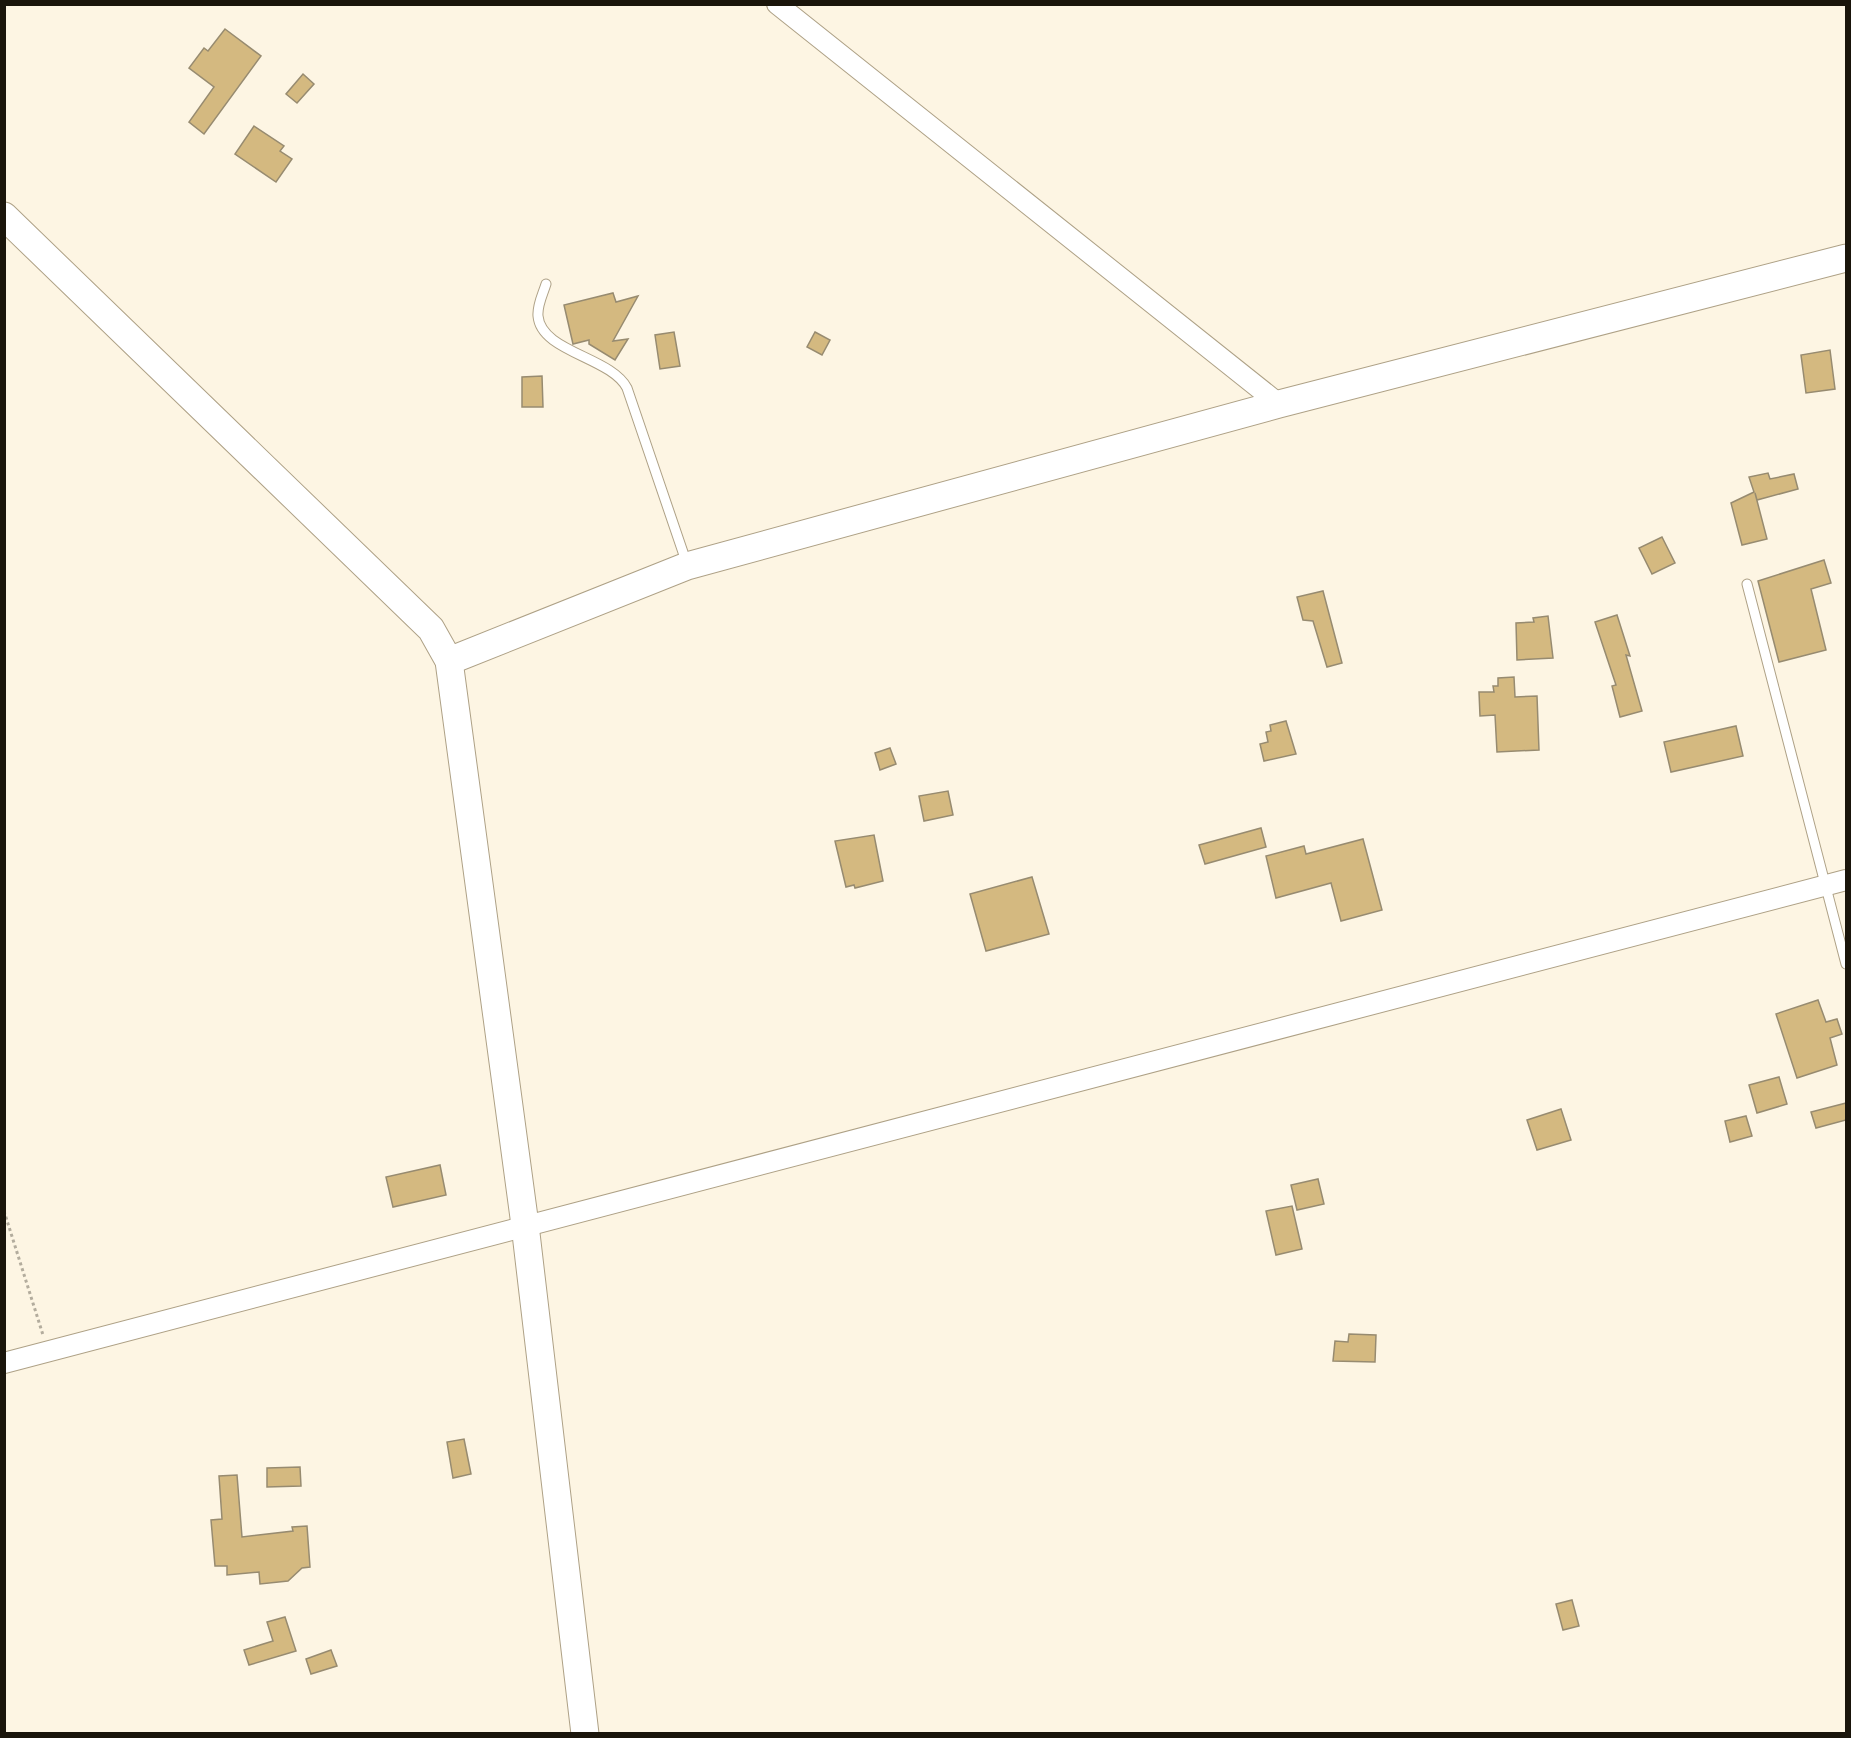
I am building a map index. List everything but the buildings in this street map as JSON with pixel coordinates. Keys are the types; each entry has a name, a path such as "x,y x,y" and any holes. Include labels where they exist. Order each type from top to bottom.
{"street":[{"path":"777,4 1279,404"},
{"path":"4,216 431,629 449,661 525,1225 585,1734"},
{"path":"449,661 687,566 1279,404 1846,258"},
{"path":"4,1363 1846,880"}],"lane":[{"path":"546,284 538,311 542,327 560,344 618,374 627,388 687,566"},
{"path":"1747,584 1846,964"}],"path":[{"path":"4,1211 48,1351"}]}
